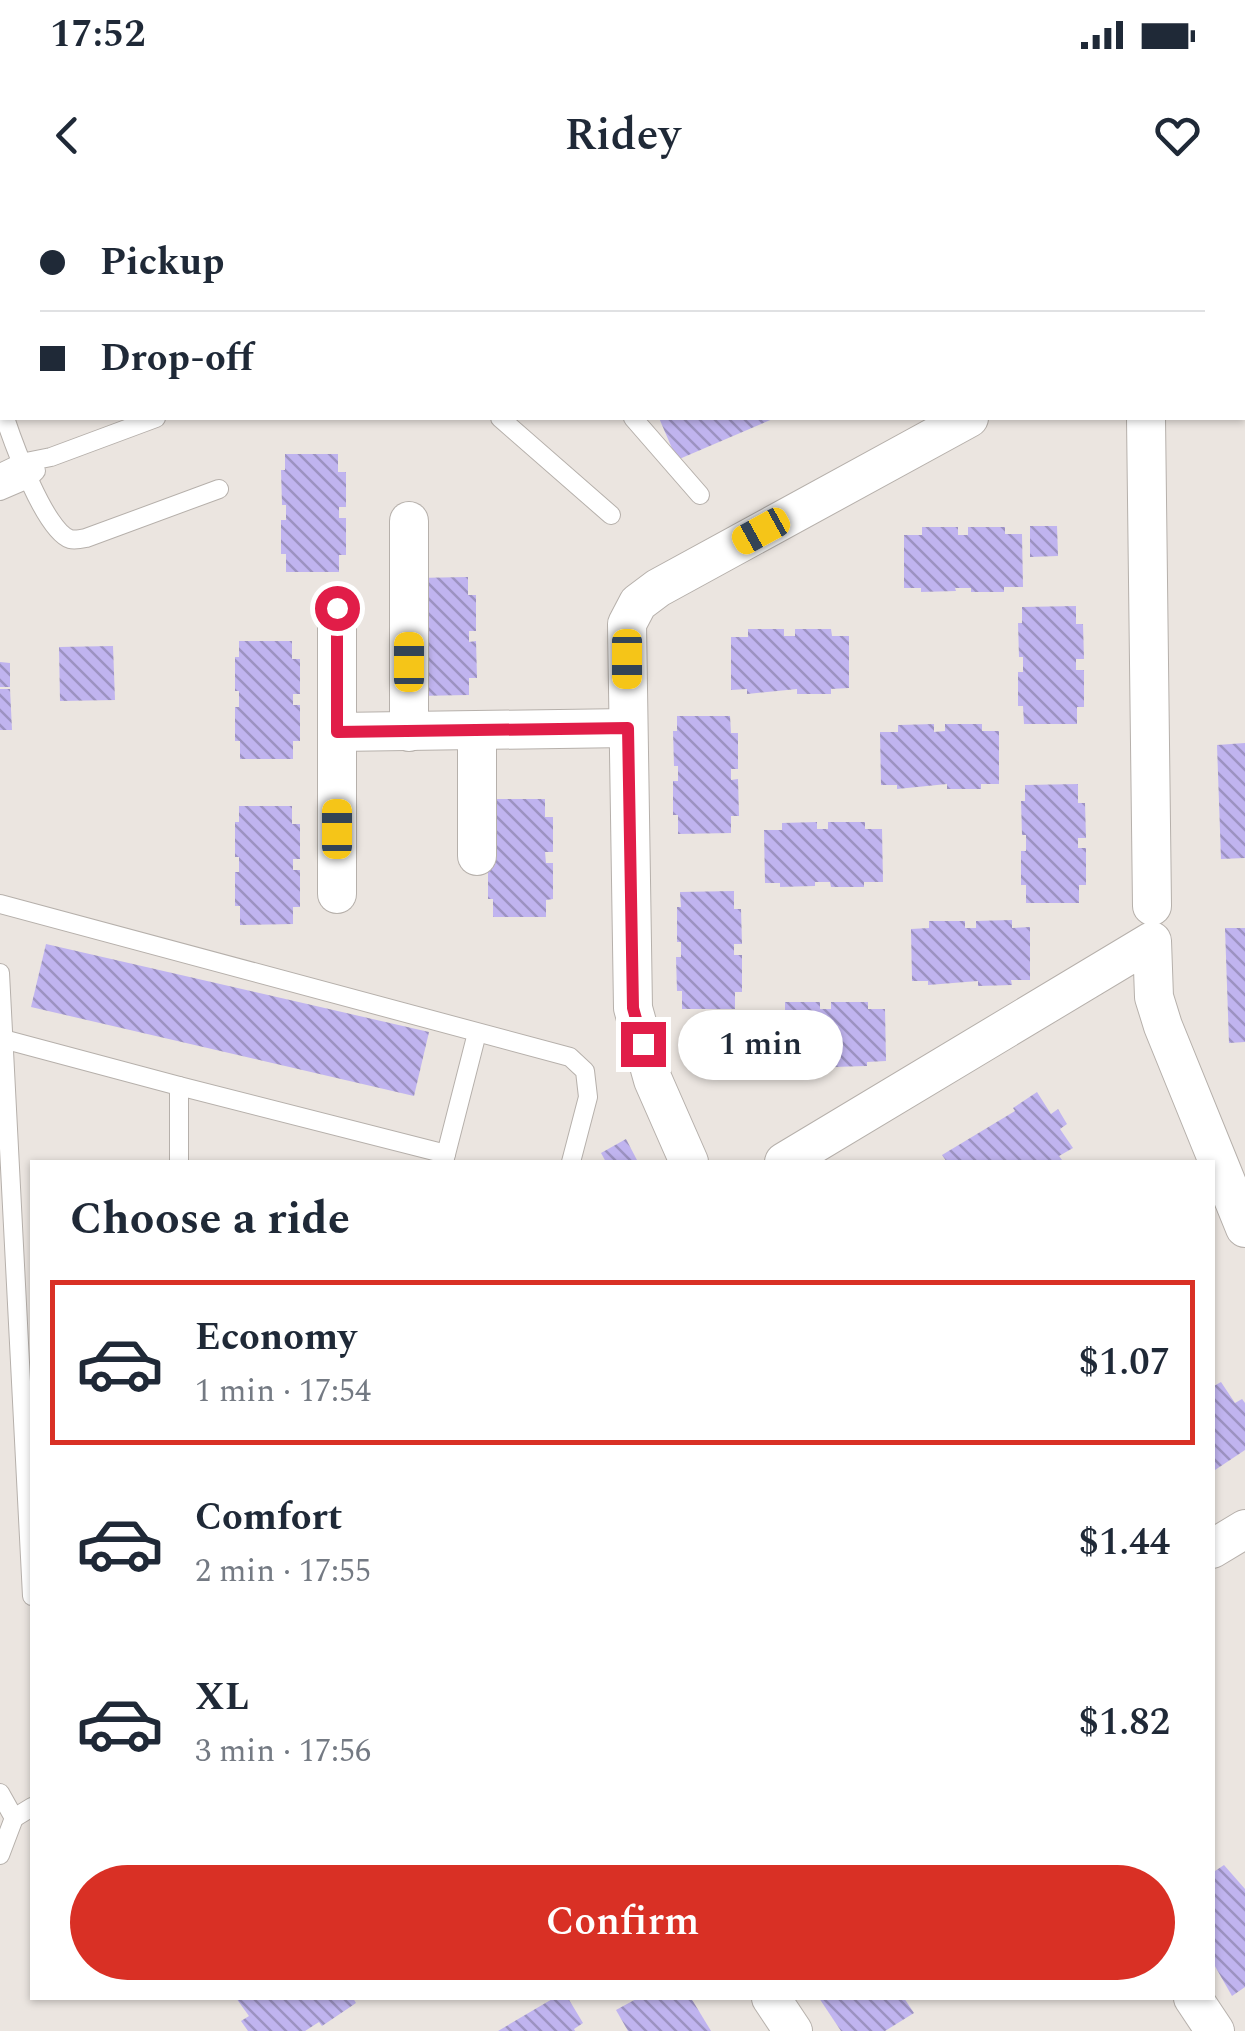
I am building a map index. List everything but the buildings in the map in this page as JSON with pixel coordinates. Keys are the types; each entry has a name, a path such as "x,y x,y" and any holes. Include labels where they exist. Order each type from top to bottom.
{"street":[{"path":"688,1160 653,1080 633,1008 627,624 638,604 658,588 965,420"},
{"path":"1146,420 1152,906"},
{"path":"409,522 409,732"},
{"path":"337,608 337,894"},
{"path":"337,732 628,728"},
{"path":"476,732 476,856"},
{"path":"787,1160 1152,942 1158,1011 1245,1228"},
{"path":"1215,1547 1245,1528"},
{"path":"772,2000 793,2031"},
{"path":"1195,2000 1214,2031"}],"lane":[{"path":"6,420 24,471 59,532 72,540 219,488"},
{"path":"0,491 24,471 51,458 151,420"},
{"path":"502,420 611,515"},
{"path":"640,420 700,495"},
{"path":"0,473 24,471"},
{"path":"0,904 570,1057 585,1071 588,1097 572,1160"},
{"path":"0,973 30,1556"},
{"path":"4,1039 445,1158 478,1033"},
{"path":"179,1086 179,1160"},
{"path":"0,1793 14,1818"},
{"path":"0,1855 14,1818 30,1808"}],"route":[{"path":"337,608 337,732 628,728 633,1008 643,1044"}]}
